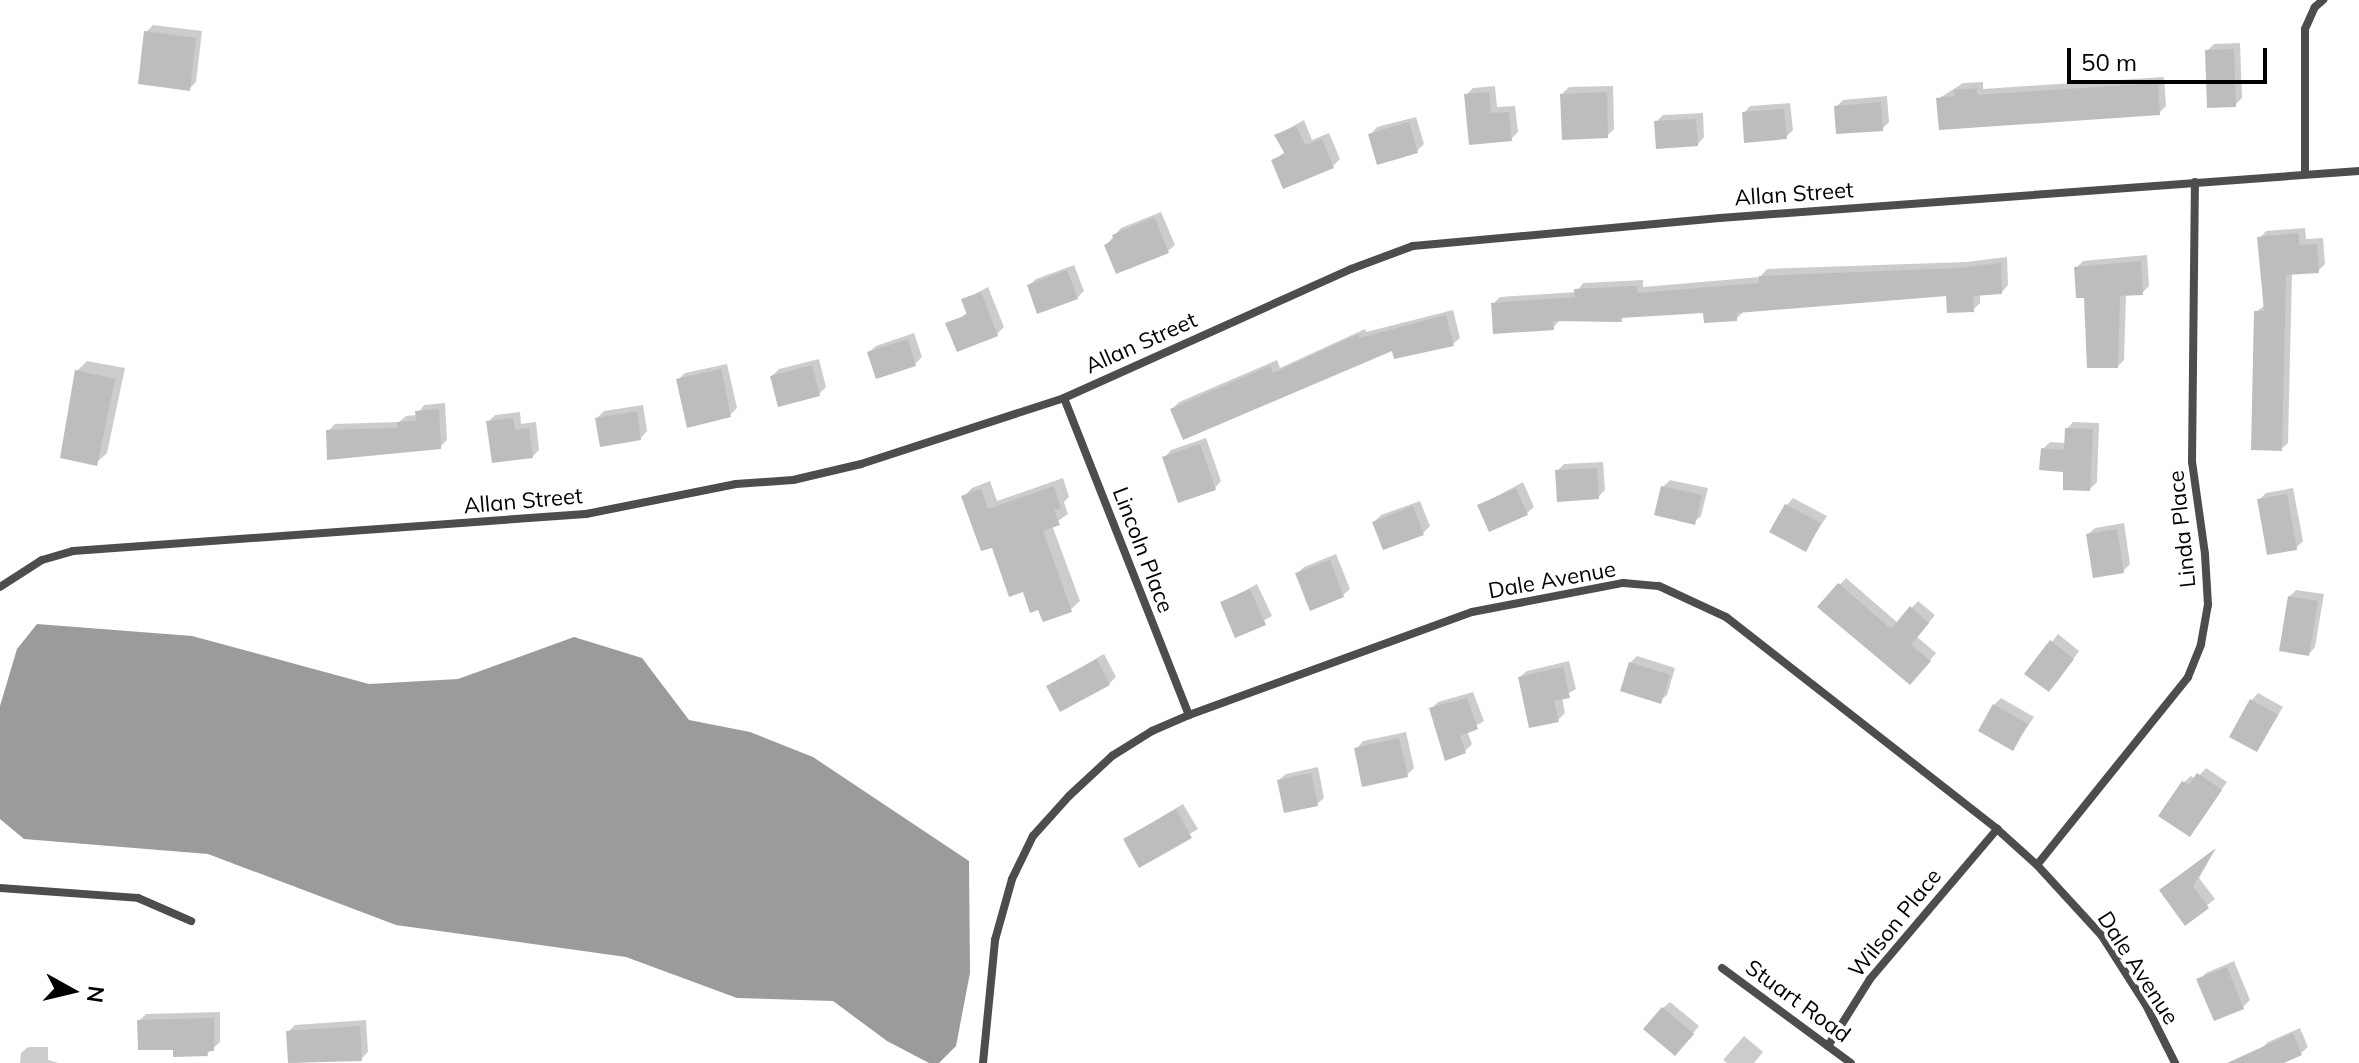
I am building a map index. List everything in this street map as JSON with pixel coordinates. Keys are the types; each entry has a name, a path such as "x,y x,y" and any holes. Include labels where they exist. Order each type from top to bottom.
{"street":[{"path":"2305,172 2305,29 2315,7 2323,0"},
{"name":"Allan Street","path":"0,587 42,560 73,551 571,516 736,484 793,480 861,464 1064,398 1351,269 1413,246 1720,218 2305,172 2359,171"},
{"name":"Linda Place","path":"2037,865 2188,677 2201,644 2208,605 2205,554 2192,462 2195,182"},
{"name":"Lincoln Place","path":"1064,398 1189,715"},
{"name":"Dale Avenue","path":"983,1063 995,940 1012,879 1033,836 1069,796 1112,756 1152,731 1189,715 1472,612 1623,583 1659,586 1726,617 1997,829 2037,865 2102,936 2146,1005 2175,1063"},
{"name":"Wilson Place","path":"1828,1046 1870,979 1997,829"},
{"path":"0,888 138,898 191,921"},
{"name":"Stuart Road","path":"1722,968 1851,1063"}],"shaded area":[{"path":"37,624 192,636 369,684 458,679 574,637 642,658 689,720 750,732 813,757 969,861 970,973 956,1046 939,1063 929,1063 887,1041 833,1001 737,998 626,957 396,925 208,854 24,839 0,819 0,706 17,649"}],"building":[{"path":"144,31 196,38 190,91 138,84"},
{"path":"2234,49 2236,107 2207,108 2205,50"},
{"path":"2158,83 2160,115 1939,130 1936,98 1955,96 1954,90 1977,88 1977,95"},
{"path":"1489,92 1491,113 1509,112 1512,141 1469,145 1464,94"},
{"path":"1607,92 1608,138 1562,140 1560,94"},
{"path":"1881,102 1883,131 1836,134 1834,106"},
{"path":"1784,109 1787,139 1744,143 1742,112"},
{"path":"1696,119 1698,146 1656,149 1654,121"},
{"path":"1409,122 1418,153 1377,165 1368,134"},
{"path":"1296,126 1305,145 1322,139 1334,168 1283,189 1271,160 1285,154 1274,135"},
{"path":"1154,217 1169,253 1116,274 1104,245 1114,240 1112,235"},
{"path":"2299,233 2299,245 2317,244 2319,273 2286,275 2282,451 2251,450 2254,311 2264,311 2257,237"},
{"path":"2141,261 2143,295 2120,296 2118,368 2087,368 2084,298 2076,298 2074,267"},
{"path":"2001,263 2002,294 1973,296 1974,312 1947,313 1946,296 1737,313 1737,321 1704,323 1703,313 1621,318 1622,322 1553,321 1554,330 1493,334 1491,303 1575,297 1574,289 1637,286 1637,293 1759,283 1759,276 1958,268"},
{"path":"1067,270 1078,299 1037,314 1027,285"},
{"path":"981,292 998,336 957,352 945,323 967,315 961,299"},
{"path":"1446,315 1454,346 1394,359 1392,351 1183,440 1170,409 1270,366 1273,373 1358,334 1359,338"},
{"path":"908,339 916,366 876,379 867,352"},
{"path":"812,365 820,396 778,407 770,376"},
{"path":"721,369 731,417 687,428 676,379"},
{"path":"75,370 115,379 97,466 60,458"},
{"path":"439,409 441,449 327,460 326,430 397,428 397,422 416,421 415,411"},
{"path":"637,411 641,440 600,447 595,418"},
{"path":"513,418 515,430 529,428 533,458 492,463 486,421"},
{"path":"2065,428 2093,429 2090,491 2063,490 2063,472 2039,470 2041,448 2064,450"},
{"path":"1200,444 1216,490 1178,503 1162,457"},
{"path":"1597,468 1599,499 1557,502 1555,470"},
{"path":"1054,486 1061,508 1054,510 1060,525 1043,531 1072,612 1043,622 1038,610 1030,613 1023,592 1009,597 992,548 981,551 961,496 981,489 988,509"},
{"path":"1661,486 1702,495 1695,525 1654,515"},
{"path":"1516,488 1528,515 1489,532 1477,505"},
{"path":"2287,494 2297,550 2267,555 2257,499"},
{"path":"1785,504 1821,523 1806,552 1769,532"},
{"path":"1413,506 1424,535 1383,550 1372,522"},
{"path":"2117,529 2124,573 2093,578 2086,534"},
{"path":"1330,560 1344,597 1310,611 1295,573"},
{"path":"1838,583 1891,629 1910,606 1929,623 1911,645 1931,661 1910,685 1817,607"},
{"path":"1250,589 1266,625 1235,638 1220,602"},
{"path":"2288,596 2318,601 2309,656 2279,651"},
{"path":"2050,640 2074,659 2049,692 2024,674"},
{"path":"1097,659 1110,685 1060,712 1046,686"},
{"path":"1629,662 1670,675 1661,704 1620,691"},
{"path":"1563,667 1570,698 1554,701 1559,722 1529,728 1518,677"},
{"path":"1467,698 1478,729 1460,736 1466,753 1445,761 1429,708"},
{"path":"2250,699 2278,715 2257,752 2229,737"},
{"path":"1993,704 2028,724 2013,751 1978,731"},
{"path":"1399,738 1408,777 1362,787 1354,748"},
{"path":"1311,773 1318,806 1284,813 1277,780"},
{"path":"2197,773 2222,790 2190,837 2158,816 2182,781 2189,785"},
{"path":"1176,809 1192,838 1139,868 1123,839"},
{"path":"2215,849 2193,886 2209,908 2185,926 2159,890"},
{"path":"2227,967 2244,1009 2214,1021 2196,979"},
{"path":"1662,1007 1694,1034 1675,1056 1643,1029"},
{"path":"214,1018 214,1051 207,1051 208,1056 173,1057 173,1050 138,1050 137,1020"},
{"path":"360,1026 362,1061 288,1063 286,1031"},
{"path":"2293,1033 2302,1055 2284,1063 2227,1063"}]}
